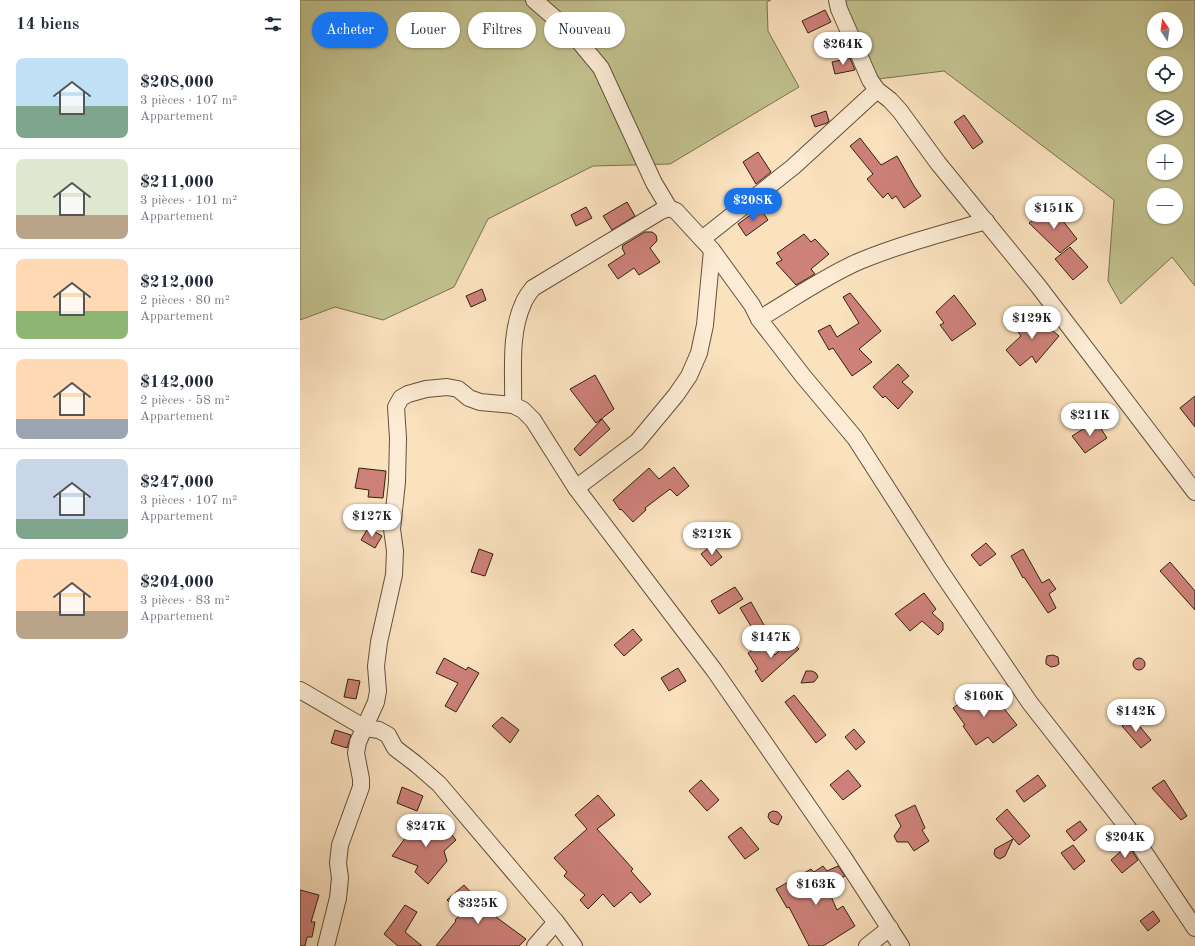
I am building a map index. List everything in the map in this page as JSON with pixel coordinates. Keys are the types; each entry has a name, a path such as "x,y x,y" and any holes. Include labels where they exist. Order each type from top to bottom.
{"street":[{"path":"534,0 572,33 601,68 654,183 669,208 676,211 707,244 752,305 759,319 803,376 855,438 942,572 1030,703 1128,828 1195,928"},
{"path":"837,0 839,9 870,80 877,90 890,100 900,112 938,163 1039,287 1195,492"},
{"path":"576,488 637,442 676,395 689,376 699,353 705,325 707,244 877,90"},
{"path":"514,405 514,338 517,319 523,302 533,288 661,211 669,208"},
{"path":"759,319 860,261 902,246 986,221"},
{"path":"326,946 338,898 340,878 338,863 340,845 361,787 356,753 358,742 366,728 376,702 378,691 376,666 379,642 394,575 395,551 392,529 398,482 396,407 401,398 408,394 426,389 447,387 458,389 469,398 480,402 514,405 523,410 533,420 576,488 714,670 842,854 901,946"},
{"path":"300,690 366,728 379,730 388,735 395,748 439,784 556,922 574,946"},
{"path":"535,946 556,922"},
{"path":"867,946 890,928"}],"green space":[{"path":"300,0 771,0 767,2 768,31 799,87 670,164 593,166 488,219 454,287 383,320 335,307 300,320"},
{"path":"837,0 1195,0 1195,286 1172,257 1121,304 1108,281 1114,200 944,71 878,79"}],"building":[{"path":"825,10 831,22 808,33 802,21"},
{"path":"850,58 855,70 835,74 832,62"},
{"path":"826,111 829,121 815,127 811,116"},
{"path":"964,115 983,142 973,149 954,122"},
{"path":"860,138 881,165 897,156 921,196 904,208 896,196 892,199 888,193 883,198 867,179 873,174 850,146"},
{"path":"758,152 771,172 756,184 743,162"},
{"path":"627,202 635,216 612,230 603,216"},
{"path":"586,207 592,218 576,226 571,215"},
{"path":"1050,207 1064,220 1063,221 1077,239 1060,253 1029,223"},
{"path":"760,208 768,220 746,236 738,224"},
{"path":"645,232 652,232 656,235 657,240 650,248 660,262 639,275 634,268 618,279 608,265 625,254 622,246"},
{"path":"804,234 811,242 815,239 829,254 811,269 815,274 796,285 776,263 782,260 777,253"},
{"path":"1070,247 1088,267 1073,280 1055,259"},
{"path":"482,289 486,300 471,307 466,296"},
{"path":"850,293 881,331 859,349 872,362 852,376 833,348 829,350 818,331 830,325 837,337 859,323 843,297"},
{"path":"954,295 976,324 952,341 940,325 944,323 936,312"},
{"path":"1032,313 1059,336 1036,363 1032,356 1020,366 1006,350 1021,336 1015,328"},
{"path":"898,364 909,376 902,382 913,392 898,409 885,396 883,398 873,387"},
{"path":"595,375 614,409 596,423 570,389"},
{"path":"1195,396 1195,427 1180,408"},
{"path":"602,419 610,429 580,456 574,449"},
{"path":"1096,421 1107,438 1085,453 1072,436"},
{"path":"674,467 689,486 677,496 670,489 645,508 646,510 633,522 621,509 620,510 613,500 649,468 659,479"},
{"path":"359,468 386,471 383,498 368,497 369,490 355,488"},
{"path":"368,528 382,536 375,548 361,540"},
{"path":"986,543 996,554 980,566 971,555"},
{"path":"712,545 722,557 711,566 701,554"},
{"path":"479,549 493,554 485,576 471,572"},
{"path":"1023,549 1042,583 1049,579 1056,589 1049,594 1056,608 1048,613 1024,577 1023,578 1011,556"},
{"path":"1170,562 1195,591 1195,610 1160,571"},
{"path":"735,587 743,599 719,614 711,601"},
{"path":"924,593 936,609 932,613 943,623 943,630 938,635 922,621 910,631 895,614"},
{"path":"751,602 764,625 754,631 740,608"},
{"path":"633,629 642,640 624,656 614,645"},
{"path":"790,640 799,649 762,682 755,671 758,669 748,653 766,642 775,655"},
{"path":"1053,655 1058,657 1059,664 1051,667 1046,664 1046,660 1047,656"},
{"path":"444,658 466,670 468,667 479,673 456,712 445,706 458,683 436,673"},
{"path":"1141,658 1144,659 1144,669 1137,670 1134,669 1133,662 1134,659"},
{"path":"678,668 686,681 669,691 661,678"},
{"path":"806,671 816,673 818,677 814,682 801,683"},
{"path":"348,679 360,681 356,699 344,697"},
{"path":"992,690 997,705 1002,706 1017,725 993,743 988,737 976,745 963,726 965,725 953,708 967,698"},
{"path":"794,695 826,735 816,743 785,702"},
{"path":"502,717 519,730 510,743 492,726"},
{"path":"1132,717 1151,740 1141,748 1122,726"},
{"path":"854,729 865,742 856,750 845,737"},
{"path":"335,730 351,735 347,748 331,743"},
{"path":"848,770 861,786 843,800 830,785"},
{"path":"1038,775 1046,786 1024,802 1016,791"},
{"path":"701,780 719,800 707,811 689,791"},
{"path":"1164,780 1187,816 1181,820 1152,788"},
{"path":"402,787 423,796 417,811 397,803"},
{"path":"598,795 615,815 597,829 633,869 631,871 651,894 640,903 631,892 614,907 603,894 588,909 580,900 585,895 564,876 567,872 554,858 587,829 575,815"},
{"path":"915,805 925,828 922,830 929,841 914,851 908,842 897,842 894,836 901,826 895,815"},
{"path":"1007,809 1030,836 1019,845 996,819"},
{"path":"773,811 778,812 782,817 778,825 771,822 768,817 769,813"},
{"path":"423,814 452,835 456,840 444,851 447,861 428,884 415,872 418,866 392,856"},
{"path":"1080,821 1087,830 1074,841 1066,831"},
{"path":"741,827 759,849 745,859 728,837"},
{"path":"1013,839 1005,856 1000,859 996,857 994,854 995,849"},
{"path":"1073,845 1085,861 1074,870 1061,853"},
{"path":"1128,845 1138,860 1122,873 1111,860"},
{"path":"823,866 827,871 838,866 845,876 826,885 837,910 843,906 855,926 823,946 809,946 789,907 787,908 776,889 811,869 814,872"},
{"path":"464,885 484,907 487,902 500,911 496,917 526,939 519,946 436,946 462,913 447,900"},
{"path":"300,890 319,895 311,922 315,922 312,937 307,937 305,946 300,946"},
{"path":"405,905 417,912 405,932 422,946 398,946 384,934"},
{"path":"1153,911 1160,921 1148,931 1140,921"}]}
